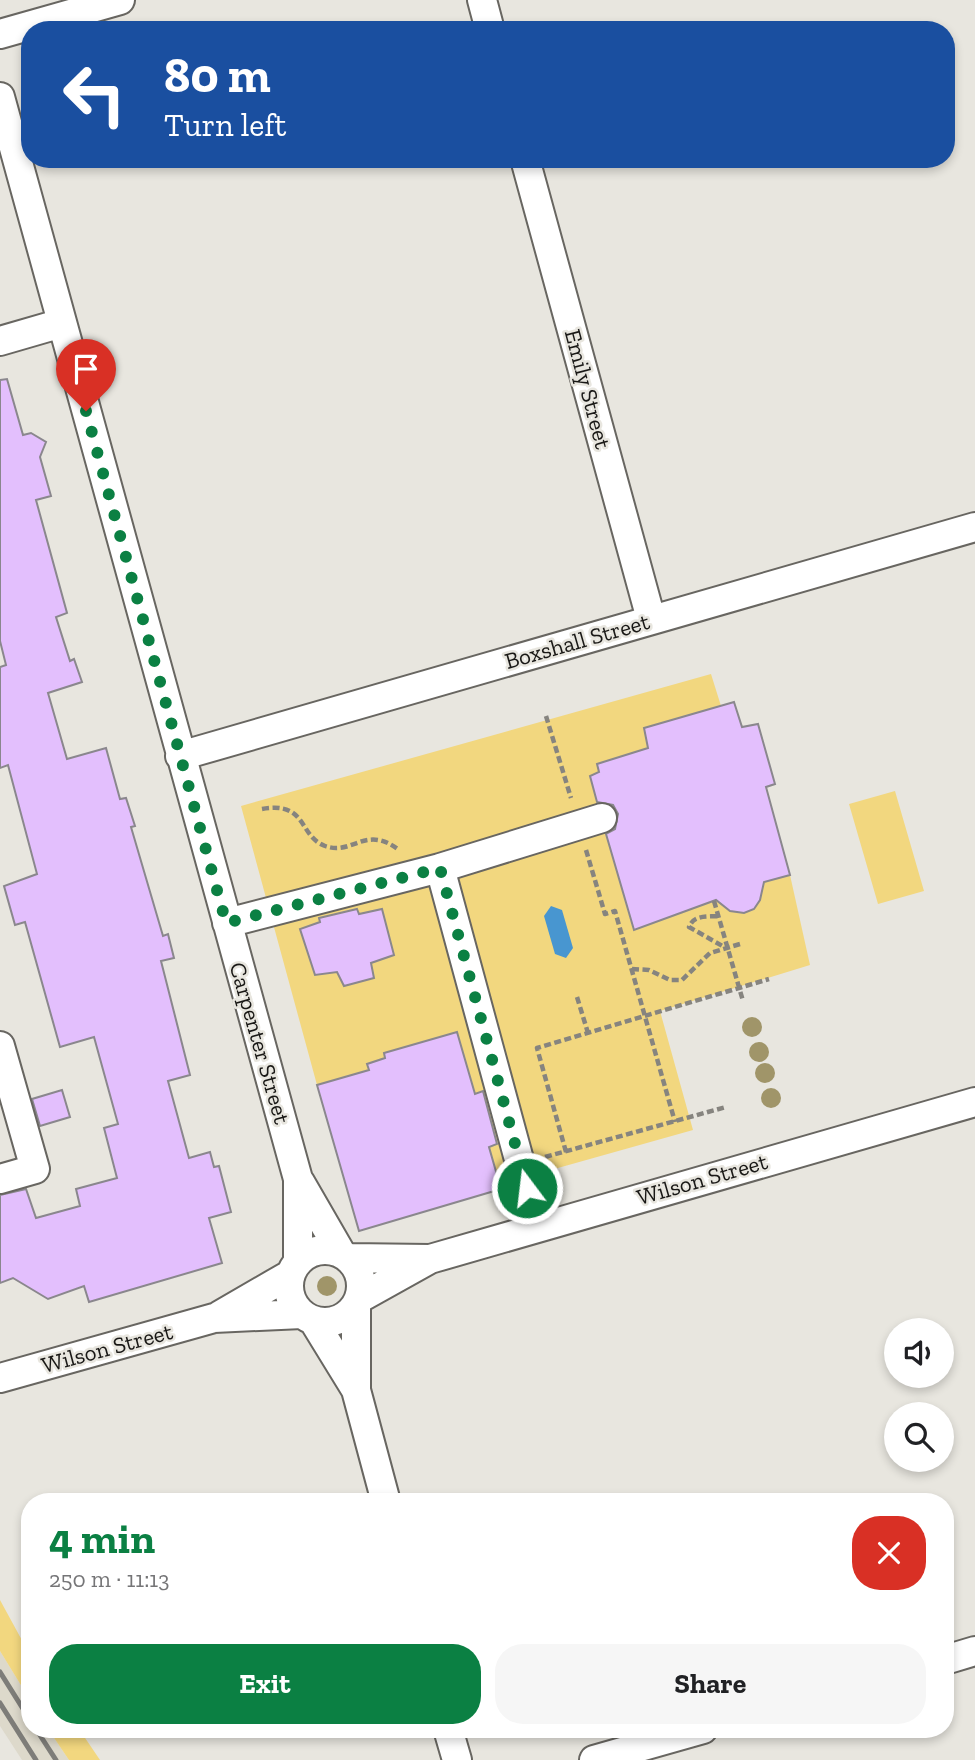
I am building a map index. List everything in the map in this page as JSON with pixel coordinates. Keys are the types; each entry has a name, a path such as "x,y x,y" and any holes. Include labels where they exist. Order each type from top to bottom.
{"street":[{"path":"46,21 120,0"},
{"path":"482,0 488,21"},
{"path":"0,34 21,28"},
{"name":"Carpenter Street","path":"0,97 298,1179 345,1256"},
{"name":"Emily Street","path":"527,168 651,619"},
{"path":"0,341 62,323"},
{"name":"Boxshall Street","path":"180,756 975,527"},
{"path":"226,923 440,868 591,821"},
{"path":"440,868 537,1226"},
{"path":"0,1046 35,1169 0,1179"},
{"name":"Wilson Street","path":"358,1302 430,1259 975,1102"},
{"name":"Carpenter Street","path":"294,1268 298,1179"},
{"path":"356,1390 290,1296 294,1268 318,1250 330,1250 345,1256 361,1277 356,1390 384,1493"},
{"name":"Wilson Street","path":"345,1256 430,1259"},
{"name":"Wilson Street","path":"214,1318 294,1268"},
{"path":"307,1317 337,1321 348,1315 358,1302"},
{"name":"Wilson Street","path":"0,1378 214,1318 307,1317"},
{"path":"954,1657 975,1651"},
{"path":"451,1738 457,1760"},
{"path":"594,1760 671,1738"}],"path":[{"path":"546,716 561,767"},
{"path":"262,810 276,807 294,813 320,843 327,846 336,848 371,838 382,840 401,851 406,859 408,876"},
{"path":"591,821 605,914 615,911 675,1122"},
{"path":"714,901 743,1001"},
{"path":"717,916 697,917 689,928 726,948"},
{"path":"632,969 649,970 670,980 682,979 702,959 740,944"},
{"path":"566,1152 537,1048 769,979"},
{"path":"577,997 588,1033"},
{"path":"520,1164 726,1107"}],"shaded area":[{"path":"711,674 721,706 644,728 648,748 590,776 633,929 718,899 733,911 748,912 758,902 762,883 790,875 810,965 660,1011 693,1130 533,1175 501,1189 489,1147 498,1144 483,1092 475,1094 457,1032 384,1053 385,1058 367,1064 369,1070 317,1085 241,806"},
{"path":"895,791 924,891 878,904 849,804"},
{"path":"0,1600 21,1638 21,1685 0,1651"},
{"path":"0,1651 21,1685 21,1738 54,1738 69,1760 22,1760 0,1726"},
{"path":"54,1738 85,1738 100,1760 69,1760"}],"water":[{"path":"551,906 562,910 573,948 566,958 555,954 544,916"}],"building":[{"path":"7,379 23,435 31,433 46,442 40,457 51,496 36,500 67,613 56,617 70,661 74,659 82,682 48,693 67,759 106,748 120,799 126,798 135,826 131,827 163,936 168,934 174,958 161,961 190,1075 168,1081 189,1158 210,1152 214,1167 219,1166 231,1212 209,1218 222,1263 89,1302 84,1286 48,1299 13,1278 0,1283 0,1195 26,1189 36,1218 80,1206 76,1189 117,1178 104,1128 118,1124 94,1037 60,1047 25,922 15,925 4,886 37,874 8,765 0,768 0,667 6,665 0,641 0,380"},
{"path":"734,702 742,727 758,724 775,784 766,787 790,875 764,882 760,900 754,909 744,913 730,911 716,900 634,930 606,834 615,829 618,814 613,805 597,802 590,776 599,772 597,764 648,748 644,728"},
{"path":"357,909 359,914 382,909 394,955 371,963 374,978 344,986 337,972 315,975 300,929 320,922 319,918"},
{"path":"457,1032 475,1094 483,1091 497,1144 489,1147 501,1189 359,1231 317,1085 369,1070 367,1064 385,1058 384,1053"},
{"path":"62,1090 70,1117 40,1126 32,1099"}],"railway":[{"path":"0,1672 21,1706"},
{"path":"0,1703 21,1736"},
{"path":"22,1738 36,1760"},
{"path":"42,1738 56,1760"}],"route":[{"path":"86,411 226,923 440,868 527,1188"}]}
